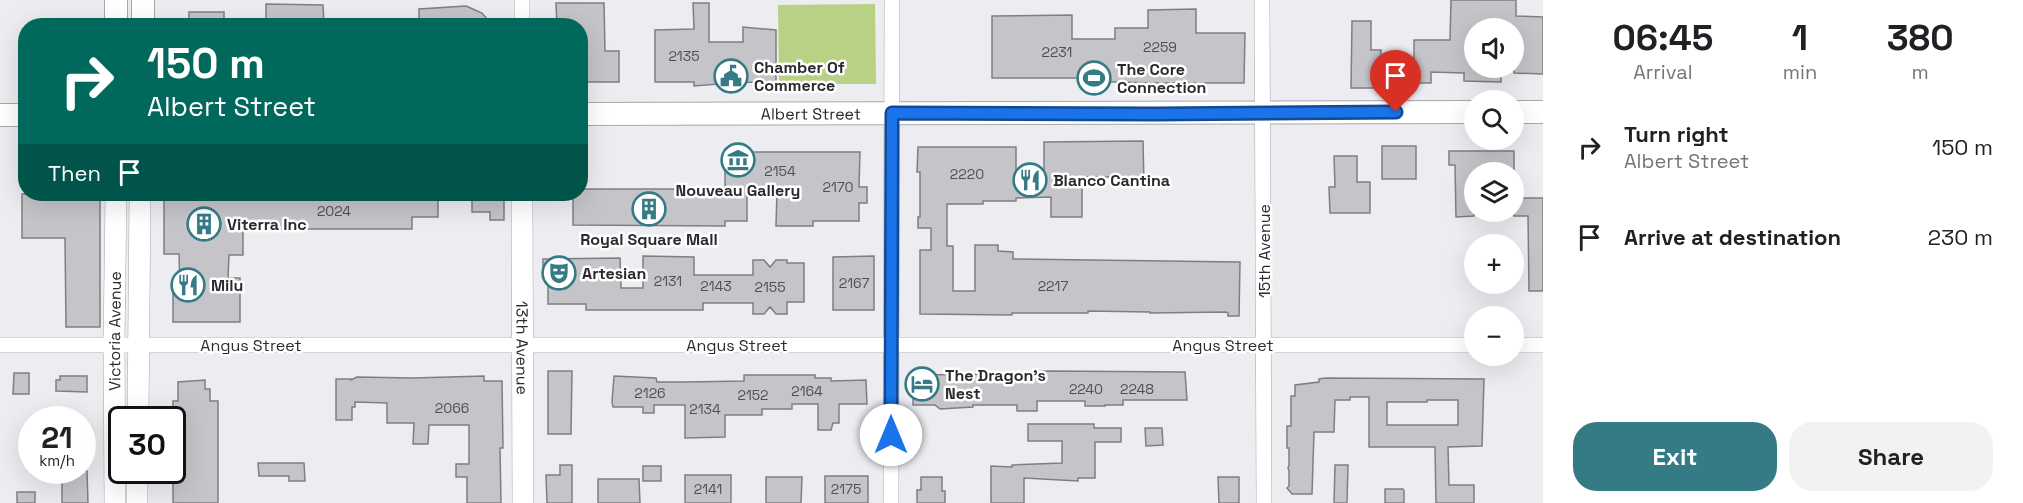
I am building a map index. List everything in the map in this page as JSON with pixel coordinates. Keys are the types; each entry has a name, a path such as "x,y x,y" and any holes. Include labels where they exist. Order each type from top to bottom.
{"main road":[{"path":"116,0 116,18"},
{"path":"143,0 143,18"},
{"name":"Albert Street","path":"588,114 1464,112"},
{"path":"1524,112 1543,112"},
{"path":"0,115 18,115"}],"street":[{"path":"522,0 522,18"},
{"path":"891,503 892,0"},
{"name":"15th Avenue","path":"1262,0 1264,503"},
{"name":"Victoria Avenue","path":"115,503 116,201"},
{"name":"Victoria Avenue","path":"138,406 140,201"},
{"name":"13th Avenue","path":"522,201 523,503"},
{"name":"Angus Street","path":"0,345 1464,345"},
{"path":"1524,345 1543,345"},
{"path":"137,484 137,503"}],"green space":[{"path":"875,4 876,84 779,84 778,5"}],"building":[{"path":"1451,0 1516,0 1516,16 1543,17 1543,74 1524,73 1524,18 1464,18 1464,73 1431,72 1431,83 1414,83 1414,40 1450,40"},
{"path":"556,3 604,3 605,51 619,51 619,82 588,82 588,18 557,18"},
{"path":"693,3 709,3 709,42 743,42 743,27 776,30 776,83 743,82 694,86 694,82 655,82 655,30 694,29"},
{"path":"266,4 323,5 324,18 266,18"},
{"path":"466,6 482,13 486,18 419,18 419,9"},
{"path":"1196,9 1196,33 1245,33 1244,83 1149,83 1082,81 1082,78 992,78 992,16 1072,15 1072,39 1115,39 1115,28 1148,28 1148,10"},
{"path":"189,12 224,12 224,18 189,18"},
{"path":"1352,21 1371,21 1371,50 1381,50 1380,88 1351,88"},
{"path":"1464,78 1501,78 1501,82 1464,81"},
{"path":"1143,141 1144,185 1110,185 1110,177 1082,177 1082,217 1051,217 1051,197 1016,198 1016,201 983,201 983,204 947,204 947,246 953,246 953,291 975,291 975,245 998,245 998,251 1013,252 1013,259 1240,262 1239,316 1228,316 1226,312 1088,311 1088,313 1012,313 1012,315 920,314 920,250 931,250 931,228 918,228 920,172 917,172 918,147 1016,147 1016,174 1044,173 1044,142"},
{"path":"1382,146 1416,146 1416,179 1382,179"},
{"path":"725,149 747,149 747,152 860,152 859,187 867,187 867,203 859,203 859,221 813,221 813,226 776,226 777,190 747,189 747,221 725,221 725,226 573,225 573,201 588,201 588,189 725,189"},
{"path":"1449,151 1514,151 1514,162 1464,162 1464,217 1456,217 1455,165 1449,165"},
{"path":"1334,156 1357,156 1357,182 1370,182 1370,213 1330,213 1329,187 1335,187"},
{"path":"1524,198 1543,198 1543,291 1529,291 1528,216 1524,216"},
{"path":"22,201 100,201 100,327 66,327 65,238 22,238"},
{"path":"164,201 438,201 438,217 412,217 412,229 243,229 243,255 229,255 228,278 240,278 240,322 173,322 173,288 180,288 179,254 164,254"},
{"path":"472,201 504,201 504,220 490,220 490,212 472,212"},
{"path":"643,256 694,257 694,275 753,275 753,260 764,260 770,267 776,260 787,260 787,263 804,263 804,302 787,302 787,314 776,314 770,307 764,314 753,314 753,303 703,303 703,310 586,310 586,304 548,304 548,270 543,270 543,259 620,258 621,288 643,288"},
{"path":"874,256 874,310 833,310 833,257"},
{"path":"548,371 572,371 571,434 548,434"},
{"path":"1016,372 1185,372 1187,400 1123,400 1123,405 1105,406 1085,406 1085,401 1037,401 1037,411 1017,411 1017,405 973,405 973,407 940,409 935,405 913,405 913,375 1016,374"},
{"path":"14,373 29,373 29,394 13,394"},
{"path":"744,375 815,375 815,378 831,378 831,381 866,380 867,404 839,404 839,423 833,423 831,430 818,430 818,404 792,404 792,409 762,409 762,415 725,415 725,437 685,438 685,405 654,405 654,413 643,413 643,407 613,407 614,376 656,378 657,382 685,382 744,381"},
{"path":"60,376 87,376 87,392 56,391 56,380 60,380"},
{"path":"484,376 484,381 502,381 501,503 467,503 467,477 456,477 456,464 469,464 469,425 429,425 428,444 413,444 414,423 387,423 387,403 355,402 355,407 352,407 352,420 336,420 336,379"},
{"path":"1319,379 1484,379 1482,446 1448,447 1449,485 1474,485 1474,503 1436,503 1435,447 1369,447 1369,397 1335,400 1334,432 1314,432 1312,494 1292,494 1287,488 1289,486 1289,448 1287,448 1287,426 1291,426 1291,396 1295,396 1295,385 1319,382","holes":["1458,400 1458,425 1387,425 1387,402"]},
{"path":"205,380 205,389 210,389 210,401 218,401 218,503 173,503 173,484 186,484 186,406 173,406 173,401 178,401 178,382"},
{"path":"1028,424 1094,424 1094,428 1121,428 1121,442 1095,442 1095,478 1078,478 1078,481 1024,478 1024,503 991,503 991,466 1012,467 1012,465 1062,463 1062,441 1028,441"},
{"path":"1145,428 1162,428 1163,445 1146,446"},
{"path":"258,463 304,463 305,481 289,481 289,476 259,476"},
{"path":"560,465 572,465 572,503 547,503 546,475 560,475"},
{"path":"1335,465 1348,465 1347,503 1334,503"},
{"path":"643,466 661,466 661,481 643,481"},
{"path":"685,475 731,475 731,503 685,503"},
{"path":"825,476 868,476 868,503 825,503"},
{"path":"766,477 802,477 801,503 766,503"},
{"path":"921,477 942,477 945,503 917,503 917,490 921,490"},
{"path":"1218,477 1239,477 1239,503 1219,503"},
{"path":"598,479 639,479 640,503 598,503"},
{"path":"62,484 87,484 88,503 62,503"},
{"path":"1385,489 1403,489 1404,503 1385,503"},
{"path":"17,492 35,492 35,503 17,503"}],"place":[{"name":"Chamber Of Commerce","path":"731,76"},
{"name":"The Core Connection","path":"1094,78"},
{"name":"Nouveau Gallery","path":"738,160"},
{"name":"Blanco Cantina","path":"1030,180"},
{"name":"Royal Square Mall","path":"649,209"},
{"name":"Viterra Inc","path":"204,224"},
{"name":"Artesian","path":"559,273"},
{"name":"Milu","path":"188,285"},
{"name":"The Dragon's Nest","path":"922,384"}],"route":[{"path":"891,435 892,113 1396,112"}]}
